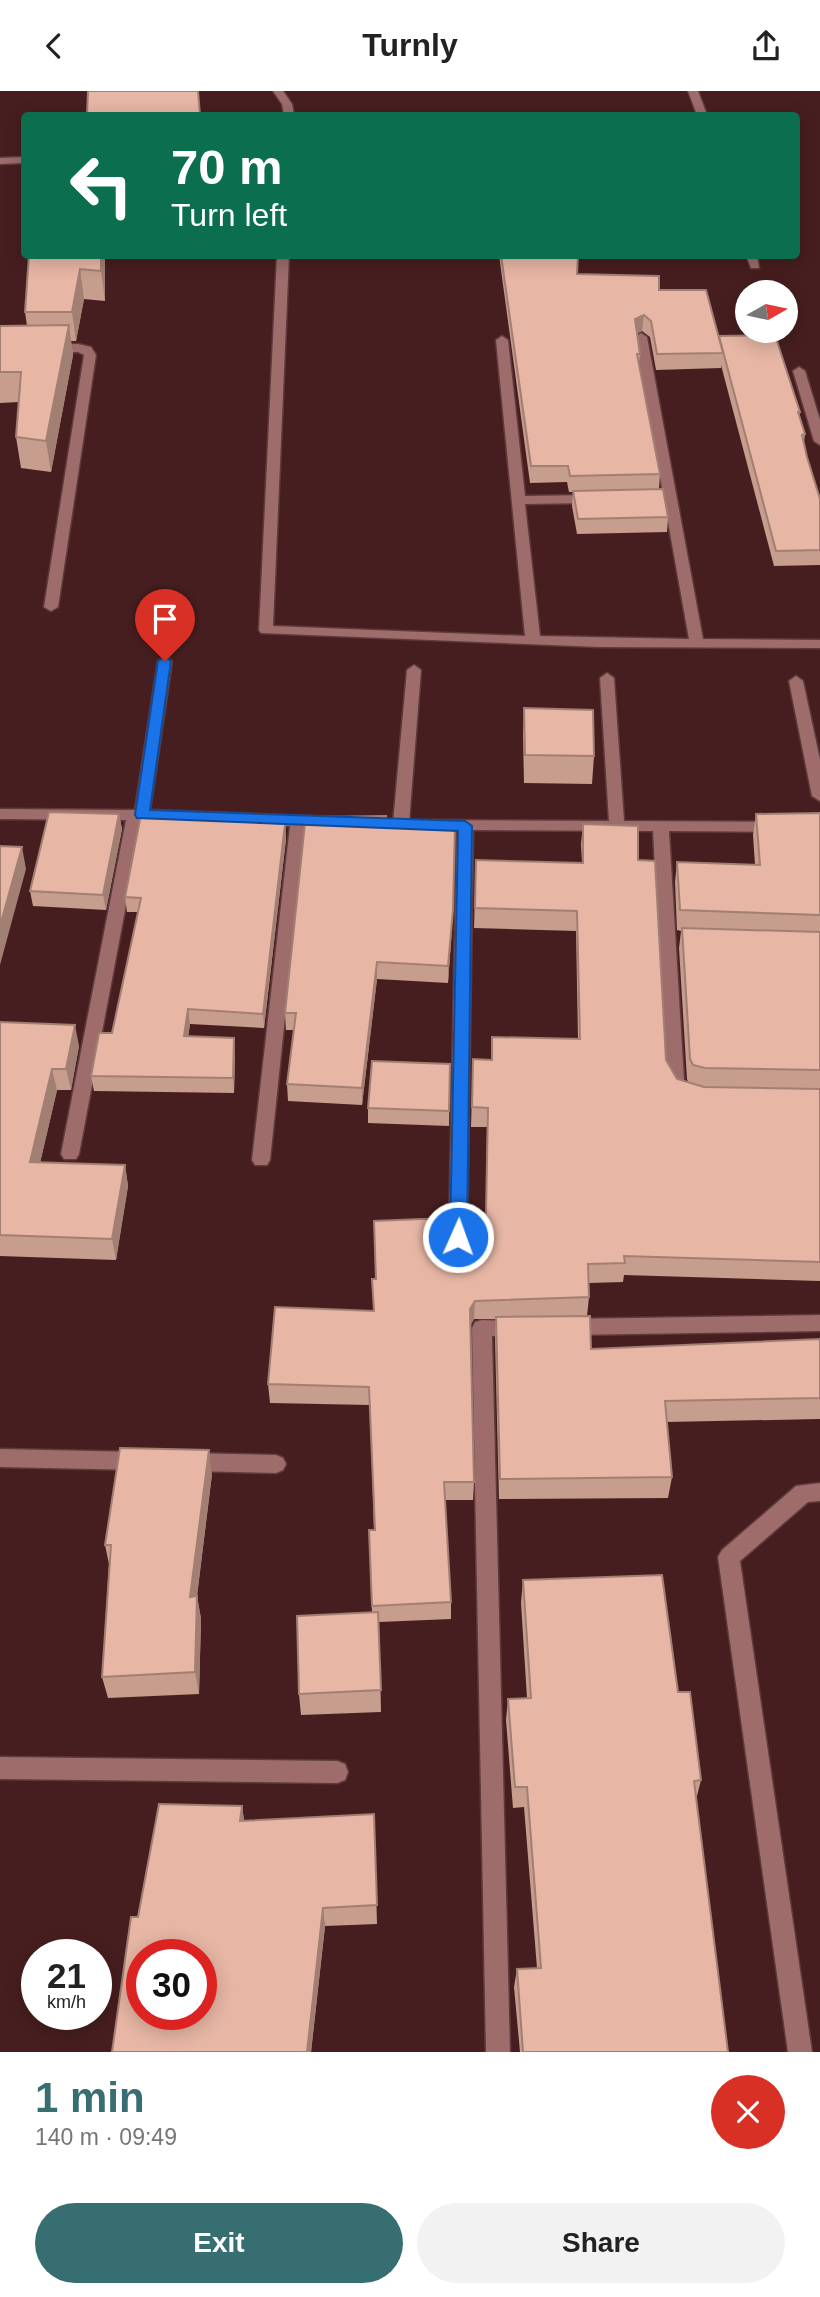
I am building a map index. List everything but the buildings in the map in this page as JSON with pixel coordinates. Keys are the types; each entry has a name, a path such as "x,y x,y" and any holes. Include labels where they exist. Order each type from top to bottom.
{"street":[{"path":"278,91 287,104 288,112"},
{"path":"693,91 701,112"},
{"path":"0,161 21,160"},
{"path":"283,259 266,630 533,641 820,644"},
{"path":"641,337 663,497 698,644"},
{"path":"502,340 533,641"},
{"path":"0,349 78,348 87,350 90,355 51,607"},
{"path":"799,371 820,441"},
{"path":"805,392 820,392"},
{"path":"519,501 601,498"},
{"path":"70,1154 138,815 165,661"},
{"path":"414,670 395,823 465,826 820,827"},
{"path":"607,678 617,826"},
{"path":"796,681 820,796"},
{"path":"0,814 138,815 350,823"},
{"path":"261,1160 298,822"},
{"path":"458,1237 465,826"},
{"path":"661,826 674,939 675,1080 682,1092 701,1097"},
{"path":"498,2052 482,1328 820,1323"},
{"path":"0,1458 276,1464"},
{"path":"800,2052 729,1557 803,1493 820,1492"},
{"path":"0,1768 337,1772"}],"route":[{"path":"165,661 142,815 465,826 458,1237"}]}
